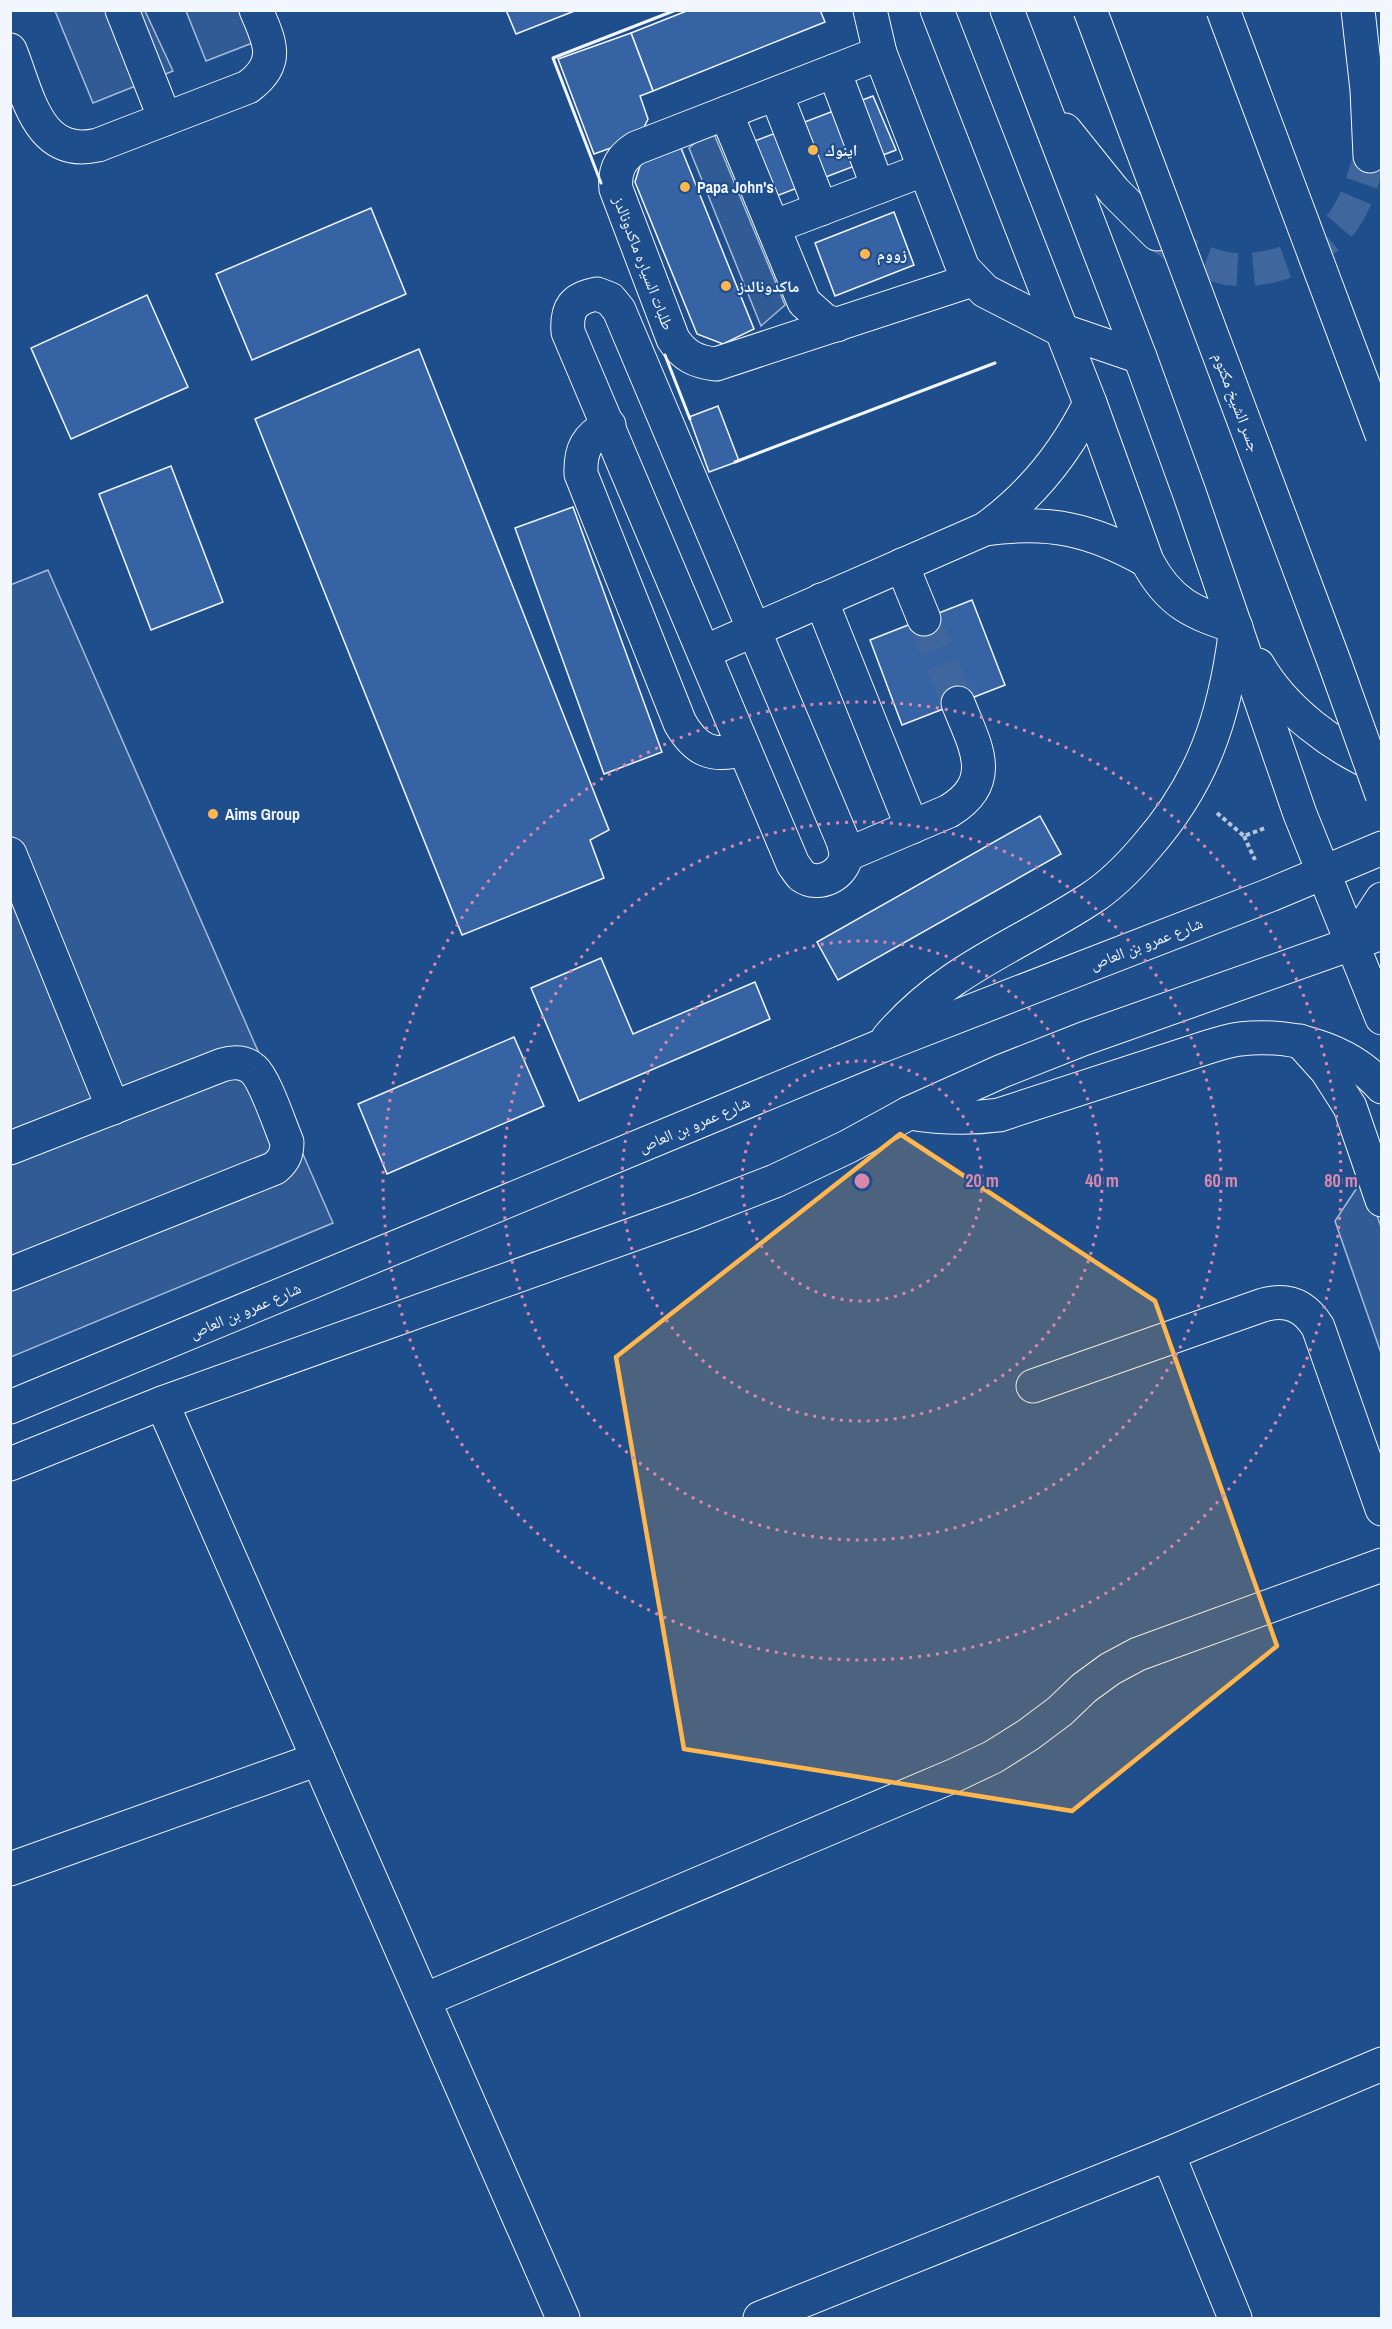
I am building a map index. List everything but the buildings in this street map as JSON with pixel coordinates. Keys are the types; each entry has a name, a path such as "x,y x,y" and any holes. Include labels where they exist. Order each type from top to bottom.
{"main road":[{"path":"122,10 165,119"},
{"path":"10,50 39,122 47,134 70,147 85,148 248,87 260,78 268,66 271,52 268,37 256,10"},
{"path":"870,10 879,53 923,170 956,255 972,280 985,291 1061,330 1140,357"},
{"path":"937,10 1090,403 1147,561 1156,579 1183,606 1200,615 1236,627 1266,680 1297,712 1331,740 1382,768"},
{"path":"1007,10 1140,357 1300,814 1323,873 1367,939 1382,1018"},
{"name":"جسر الشيخ مكتوم","path":"1090,10 1331,652 1382,795"},
{"path":"1223,10 1382,435"},
{"path":"1358,10 1367,90 1370,156"},
{"name":"طلبات السياره ماكدونالدز","path":"879,53 636,148 621,161 617,170 616,189 673,339 680,350 691,358 716,364 972,280"},
{"path":"834,70 878,187"},
{"path":"776,94 821,209"},
{"path":"1040,94 1094,168 1157,234"},
{"path":"726,113 804,302 819,316 837,326"},
{"path":"773,227 923,170"},
{"path":"597,294 610,299 620,309 755,629 843,841 846,855 841,869 830,878 816,881 802,876 793,864 744,749 568,332 567,318 573,305 583,296 597,294"},
{"path":"704,652 985,529 1014,507 1046,473 1078,428 1090,403"},
{"path":"609,425 596,432 586,444 580,459 581,474 680,723 688,737 700,747 714,753 730,753 744,749"},
{"path":"985,529 1013,525 1041,525 1069,529 1096,536 1147,561"},
{"path":"902,565 924,619"},
{"path":"821,600 912,827"},
{"path":"881,1046 901,1023 946,984 971,967 1092,898 1132,864 1166,825 1190,789 1215,733 1228,681 1236,627"},
{"path":"846,855 949,812 972,792 978,778 980,763 958,703"},
{"name":"شارع عمرو بن العاص","path":"13,1399 881,1046 1382,848"},
{"path":"10,855 113,1108"},
{"path":"1323,873 1382,869"},
{"path":"1367,939 1382,899"},
{"path":"10,1464 162,1403 693,1213 775,1181 847,1147 909,1113 1002,1071 1083,1039 1367,939"},
{"path":"909,1113 939,1118 999,1115 1238,1039 1269,1037 1300,1041 1332,1052 1356,1066 1382,1087"},
{"path":"1300,1041 1327,1071 1350,1107 1382,1200"},
{"path":"10,1148 230,1063 246,1065 259,1076 286,1142 285,1157 275,1168 10,1274"},
{"path":"1033,1386 1263,1305 1276,1301 1289,1302 1302,1307 1318,1327 1382,1509"},
{"path":"162,1403 563,2319"},
{"path":"424,2000 944,1780 993,1757 1036,1729 1110,1669 1138,1653 1382,1565"},
{"path":"10,1869 318,1759"},
{"path":"760,2319 1168,2154 1382,2064"},
{"path":"1168,2154 1235,2319"}],"highlighted area":[{"path":"900,1134 1155,1301 1277,1646 1072,1811 684,1749 616,1357"}],"shaded area":[{"path":"55,11 145,11 173,71 93,103"},
{"path":"186,11 272,11 281,32 206,61"},
{"path":"712,129 785,305 761,326 689,148"},
{"path":"48,570 333,1223 11,1357 10,585"},
{"path":"1364,1177 1381,1227 1381,1353 1335,1221"}],"tunnel":[{"path":"1163,238 1188,254 1216,266 1251,270 1286,262 1319,245 1344,220 1357,197 1370,156"},
{"path":"924,619 958,703"}],"wall":[{"path":"601,183 553,58 676,10"},
{"path":"665,355 690,419"},
{"path":"735,462 995,363"}],"place":[{"name":"اينوك","path":"813,150"},
{"name":"Papa John's","path":"685,187"},
{"name":"زووم","path":"865,254"},
{"name":"ماكدونالدز","path":"726,286"},
{"name":"Aims Group","path":"213,814"}]}
